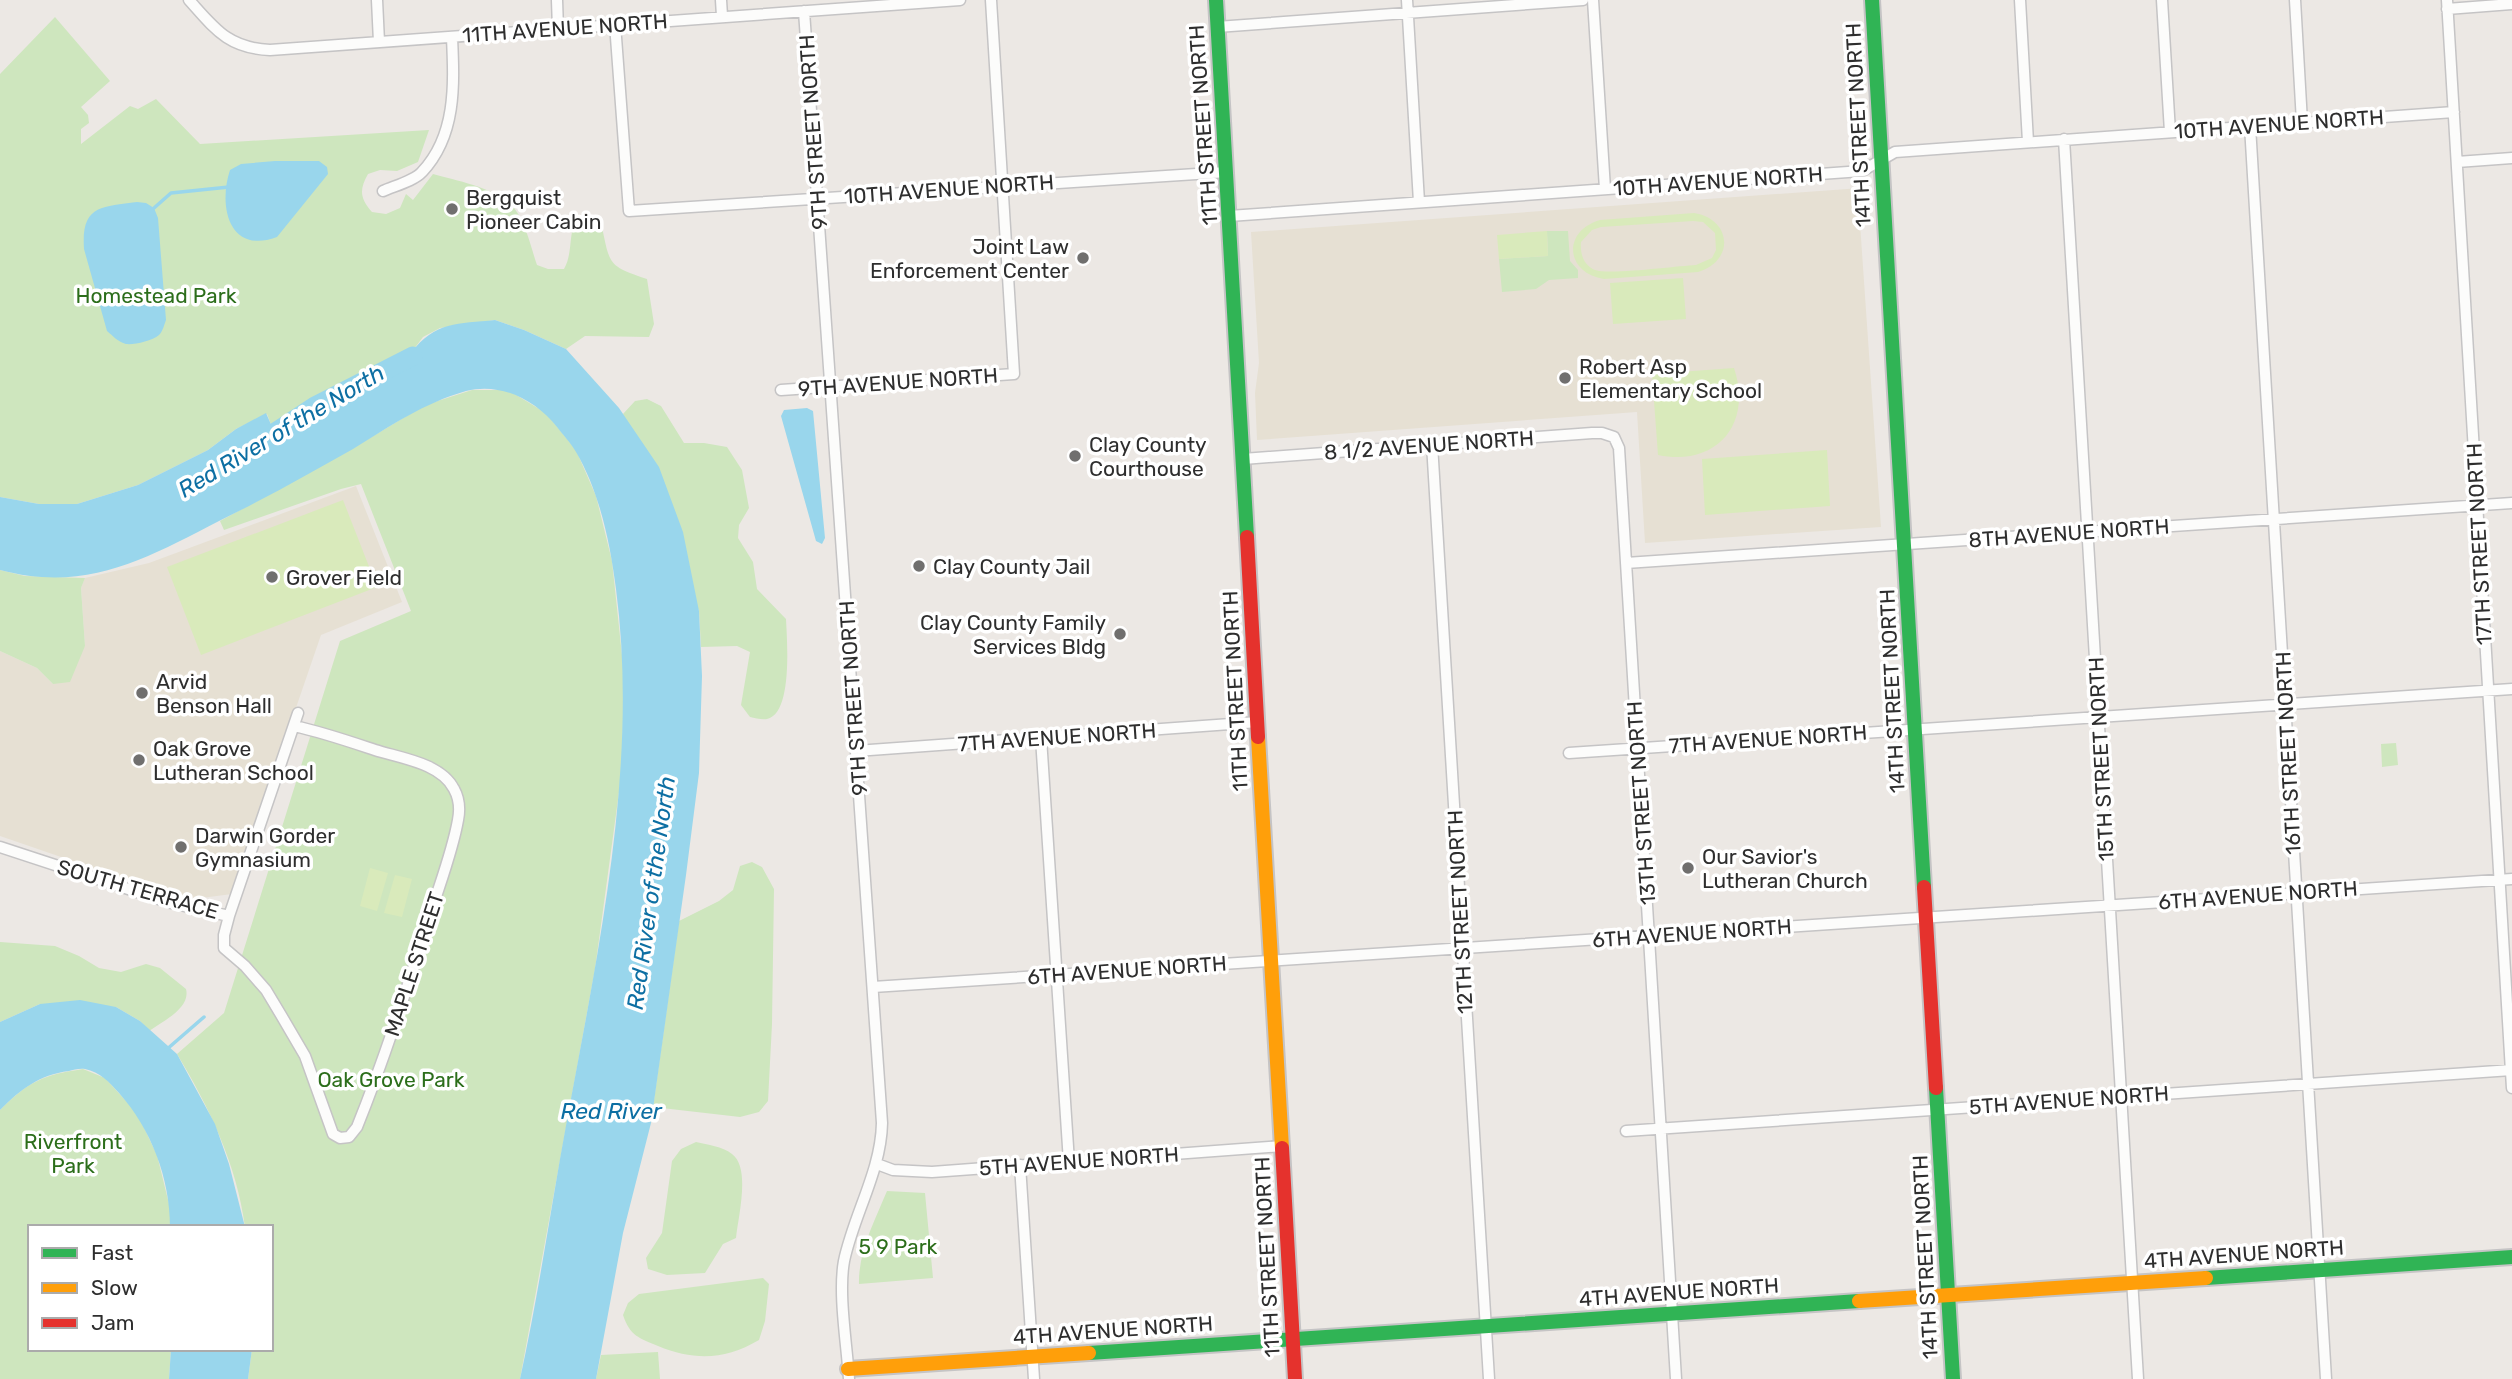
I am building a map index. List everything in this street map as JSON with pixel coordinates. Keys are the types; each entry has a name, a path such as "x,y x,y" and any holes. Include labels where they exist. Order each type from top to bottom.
{"street":[{"name":"11TH AVENUE NORTH","path":"189,0 220,36 241,46 270,50 895,2 960,0"},
{"path":"377,0 379,42"},
{"path":"557,0 558,29"},
{"path":"721,0 722,16"},
{"path":"991,0 1001,185"},
{"name":"11TH STREET NORTH","path":"1216,0 1295,1379"},
{"path":"1407,0 1419,202"},
{"path":"1217,27 1583,0"},
{"path":"1593,0 1605,189"},
{"name":"14TH STREET NORTH","path":"1872,0 1953,1379"},
{"path":"2020,0 2028,142"},
{"path":"2162,0 2170,132"},
{"path":"2295,0 2302,122"},
{"path":"2447,4 2512,4"},
{"name":"17TH STREET NORTH","path":"2447,4 2512,1088"},
{"name":"9TH STREET NORTH","path":"804,11 882,1123 877,1164 854,1223 844,1266 848,1374"},
{"name":"10TH AVENUE NORTH","path":"615,24 629,211 1227,172"},
{"path":"383,191 421,174 439,148 452,113 452,37"},
{"name":"10TH AVENUE NORTH","path":"1229,216 1862,171 1895,152 2454,112"},
{"name":"16TH STREET NORTH","path":"2250,126 2326,1379"},
{"name":"15TH STREET NORTH","path":"2064,139 2138,1379"},
{"path":"2456,162 2512,158"},
{"name":"9TH AVENUE NORTH","path":"781,390 1014,374 1001,185"},
{"name":"8 1/2 AVENUE NORTH","path":"1243,459 1592,433 1614,437"},
{"name":"13TH STREET NORTH","path":"1614,437 1619,448 1676,1379"},
{"name":"12TH STREET NORTH","path":"1432,444 1489,1379"},
{"name":"8TH AVENUE NORTH","path":"1626,564 2512,503"},
{"name":"7TH AVENUE NORTH","path":"1569,752 2512,689"},
{"path":"229,916 298,713"},
{"name":"7TH AVENUE NORTH","path":"856,751 1258,722"},
{"name":"MAPLE STREET","path":"294,726 337,736 433,770 445,777 454,789 459,804 458,818 405,997 372,1091 357,1127 349,1137 340,1138"},
{"path":"1041,738 1069,1162"},
{"name":"SOUTH TERRACE","path":"0,847 171,903 229,916 224,948 245,966 266,990 305,1056 333,1134 340,1138"},
{"name":"6TH AVENUE NORTH","path":"873,987 2512,879"},
{"name":"5TH AVENUE NORTH","path":"1626,1131 2511,1070"},
{"name":"5TH AVENUE NORTH","path":"877,1164 893,1170 914,1172 1282,1146"},
{"path":"1020,1165 1034,1379"},
{"name":"4TH AVENUE NORTH","path":"848,1374 1033,1356 2512,1257"}],"shaded area":[{"name":"Robert Asp Elementary School","path":"1861,188 1859,209 1881,527 1645,543 1637,412 1257,440 1255,393 1259,363 1251,232"},
{"name":"Oak Grove Lutheran School","path":"356,486 402,602 321,635 232,894 186,900 0,836 0,651 37,668 53,684 85,646 81,588 85,578 149,563"}],"green space":[{"name":"Homestead Park","path":"55,17 110,81 81,107 88,115 89,123 81,129 81,144 130,106 138,109 156,99 200,144 429,130 418,162 397,171 380,170 368,174 362,194 372,212 386,214 400,208 406,194 413,200 433,174 476,186 498,195 514,208 525,228 537,265 548,269 564,269 574,224 590,219 602,227 613,263 625,271 647,279 654,324 649,337 585,336 566,349 495,320 440,328 423,337 411,353 375,376 273,430 267,414 236,429 208,450 138,485 77,504 39,504 0,497 0,74"},
{"path":"1694,213 1716,223 1722,231 1723,250 1710,267 1698,272 1604,279 1582,269 1573,251 1579,233 1600,220","holes":["1703,222 1715,233 1716,250 1712,258 1696,265 1603,271 1591,268 1582,254 1581,242 1592,230 1601,227"]},
{"path":"1547,231 1568,231 1570,261 1578,270 1578,278 1549,280 1536,289 1502,292 1499,259 1548,256"},
{"path":"1547,231 1548,256 1499,259 1497,235"},
{"path":"1683,278 1686,319 1613,324 1610,283"},
{"path":"1734,368 1739,389 1738,407 1734,424 1725,437 1713,448 1697,454 1679,457 1658,455 1652,374"},
{"name":"Oak Grove Park","path":"472,390 508,390 546,413 576,450 596,496 612,561 624,674 622,770 595,969 520,1379 248,1379 252,1351 273,1351 273,1225 245,1225 235,1181 220,1137 177,1054 224,1013 340,641 411,611 361,484 224,530 220,521 348,451 425,405"},
{"path":"647,399 661,406 684,443 727,447 742,470 749,508 739,525 738,538 753,562 757,589 786,619 785,690 775,714 767,719 750,717 741,705 750,652 737,646 701,647 699,611 623,414 635,401"},
{"path":"1827,450 1830,506 1705,515 1702,459"},
{"name":"Grover Field","path":"343,500 377,587 201,655 167,567"},
{"path":"0,570 25,576 85,578 81,588 85,646 70,682 53,684 37,668 0,651"},
{"path":"2396,743 2398,765 2382,767 2381,744"},
{"path":"752,862 762,867 774,889 768,1101 759,1112 740,1117 653,1107 679,921 719,901 733,890 740,866"},
{"path":"370,868 388,873 377,911 360,906"},
{"path":"395,875 412,879 402,917 384,913"},
{"path":"0,942 55,946 99,968 121,972 146,964 160,968 186,989 186,996 175,1013 149,1031 140,1021 116,1007 40,1004 0,1022"},
{"name":"Riverfront Park","path":"83,1069 105,1078 137,1113 157,1155 170,1208 170,1225 28,1225 28,1351 171,1351 169,1379 0,1379 0,1110 28,1086 57,1074"},
{"path":"696,1142 724,1149 738,1161 742,1193 736,1238 723,1244 705,1273 667,1275 648,1269 646,1258 662,1233 672,1161 681,1149"},
{"name":"5 9 Park","path":"887,1191 925,1193 933,1278 859,1284 864,1248"},
{"path":"763,1278 769,1284 765,1321 759,1340 722,1355 685,1354 646,1341 629,1328 623,1315 628,1303 639,1294"},
{"path":"658,1352 660,1379 596,1379 601,1355"}],"water":[{"path":"319,161 327,167 328,174 277,237 261,241 248,239 238,233 231,224 227,212 230,170 241,164"},
{"path":"137,202 154,208 158,218 166,320 162,332 156,337 126,344 107,331 84,249 84,235 90,216 96,211 113,205"},
{"name":"Red River","path":"495,320 566,349 619,408 659,467 683,532 699,611 702,676 699,773 686,875 651,1123 623,1233 596,1379 520,1379 603,922 619,788 623,722 622,655 611,554 592,484 572,445 548,417 528,401 492,389 466,391 422,409 270,495 140,559 88,575 31,576 0,570 0,497 39,504 77,504 138,485 208,450 236,429 266,413 273,429 375,376 411,353 438,330 458,324"},
{"path":"807,408 813,411 825,538 822,544 816,541 781,416 784,410"},
{"path":"80,1000 116,1007 140,1021 177,1054 215,1124 229,1164 244,1225 170,1225 167,1190 149,1138 119,1093 95,1072 81,1069 49,1076 23,1089 0,1110 0,1022 40,1004"},
{"path":"171,1351 252,1351 248,1379 169,1379"}],"waterway":[{"path":"154,208 171,193 229,187"},
{"name":"Red River of the North","path":"274,433 315,406 413,356"},
{"path":"166,1050 204,1017"}],"traffic: fast":[{"path":"1216,0 1247,537"},
{"path":"1872,0 1924,887"},
{"path":"1936,1088 1953,1379"},
{"path":"2206,1278 2512,1257"},
{"path":"1089,1353 1859,1301"}],"traffic: slow":[{"path":"1258,737 1282,1148"},
{"path":"1859,1301 2206,1278"},
{"path":"848,1369 1089,1353"}],"traffic: jam":[{"path":"1247,537 1258,737"},
{"path":"1924,887 1936,1088"},
{"path":"1282,1148 1295,1379"}],"place":[{"name":"Bergquist Pioneer Cabin","path":"452,209"},
{"name":"Joint Law Enforcement Center","path":"1083,258"},
{"name":"Robert Asp Elementary School","path":"1565,378"},
{"name":"Clay County Courthouse","path":"1075,456"},
{"name":"Clay County Jail","path":"919,566"},
{"name":"Grover Field","path":"272,577"},
{"name":"Clay County Family Services Bldg","path":"1120,634"},
{"name":"Arvid Benson Hall","path":"142,693"},
{"name":"Oak Grove Lutheran School","path":"139,760"},
{"name":"Darwin Gorder Gymnasium","path":"181,847"},
{"name":"Our Savior's Lutheran Church","path":"1688,868"}]}
